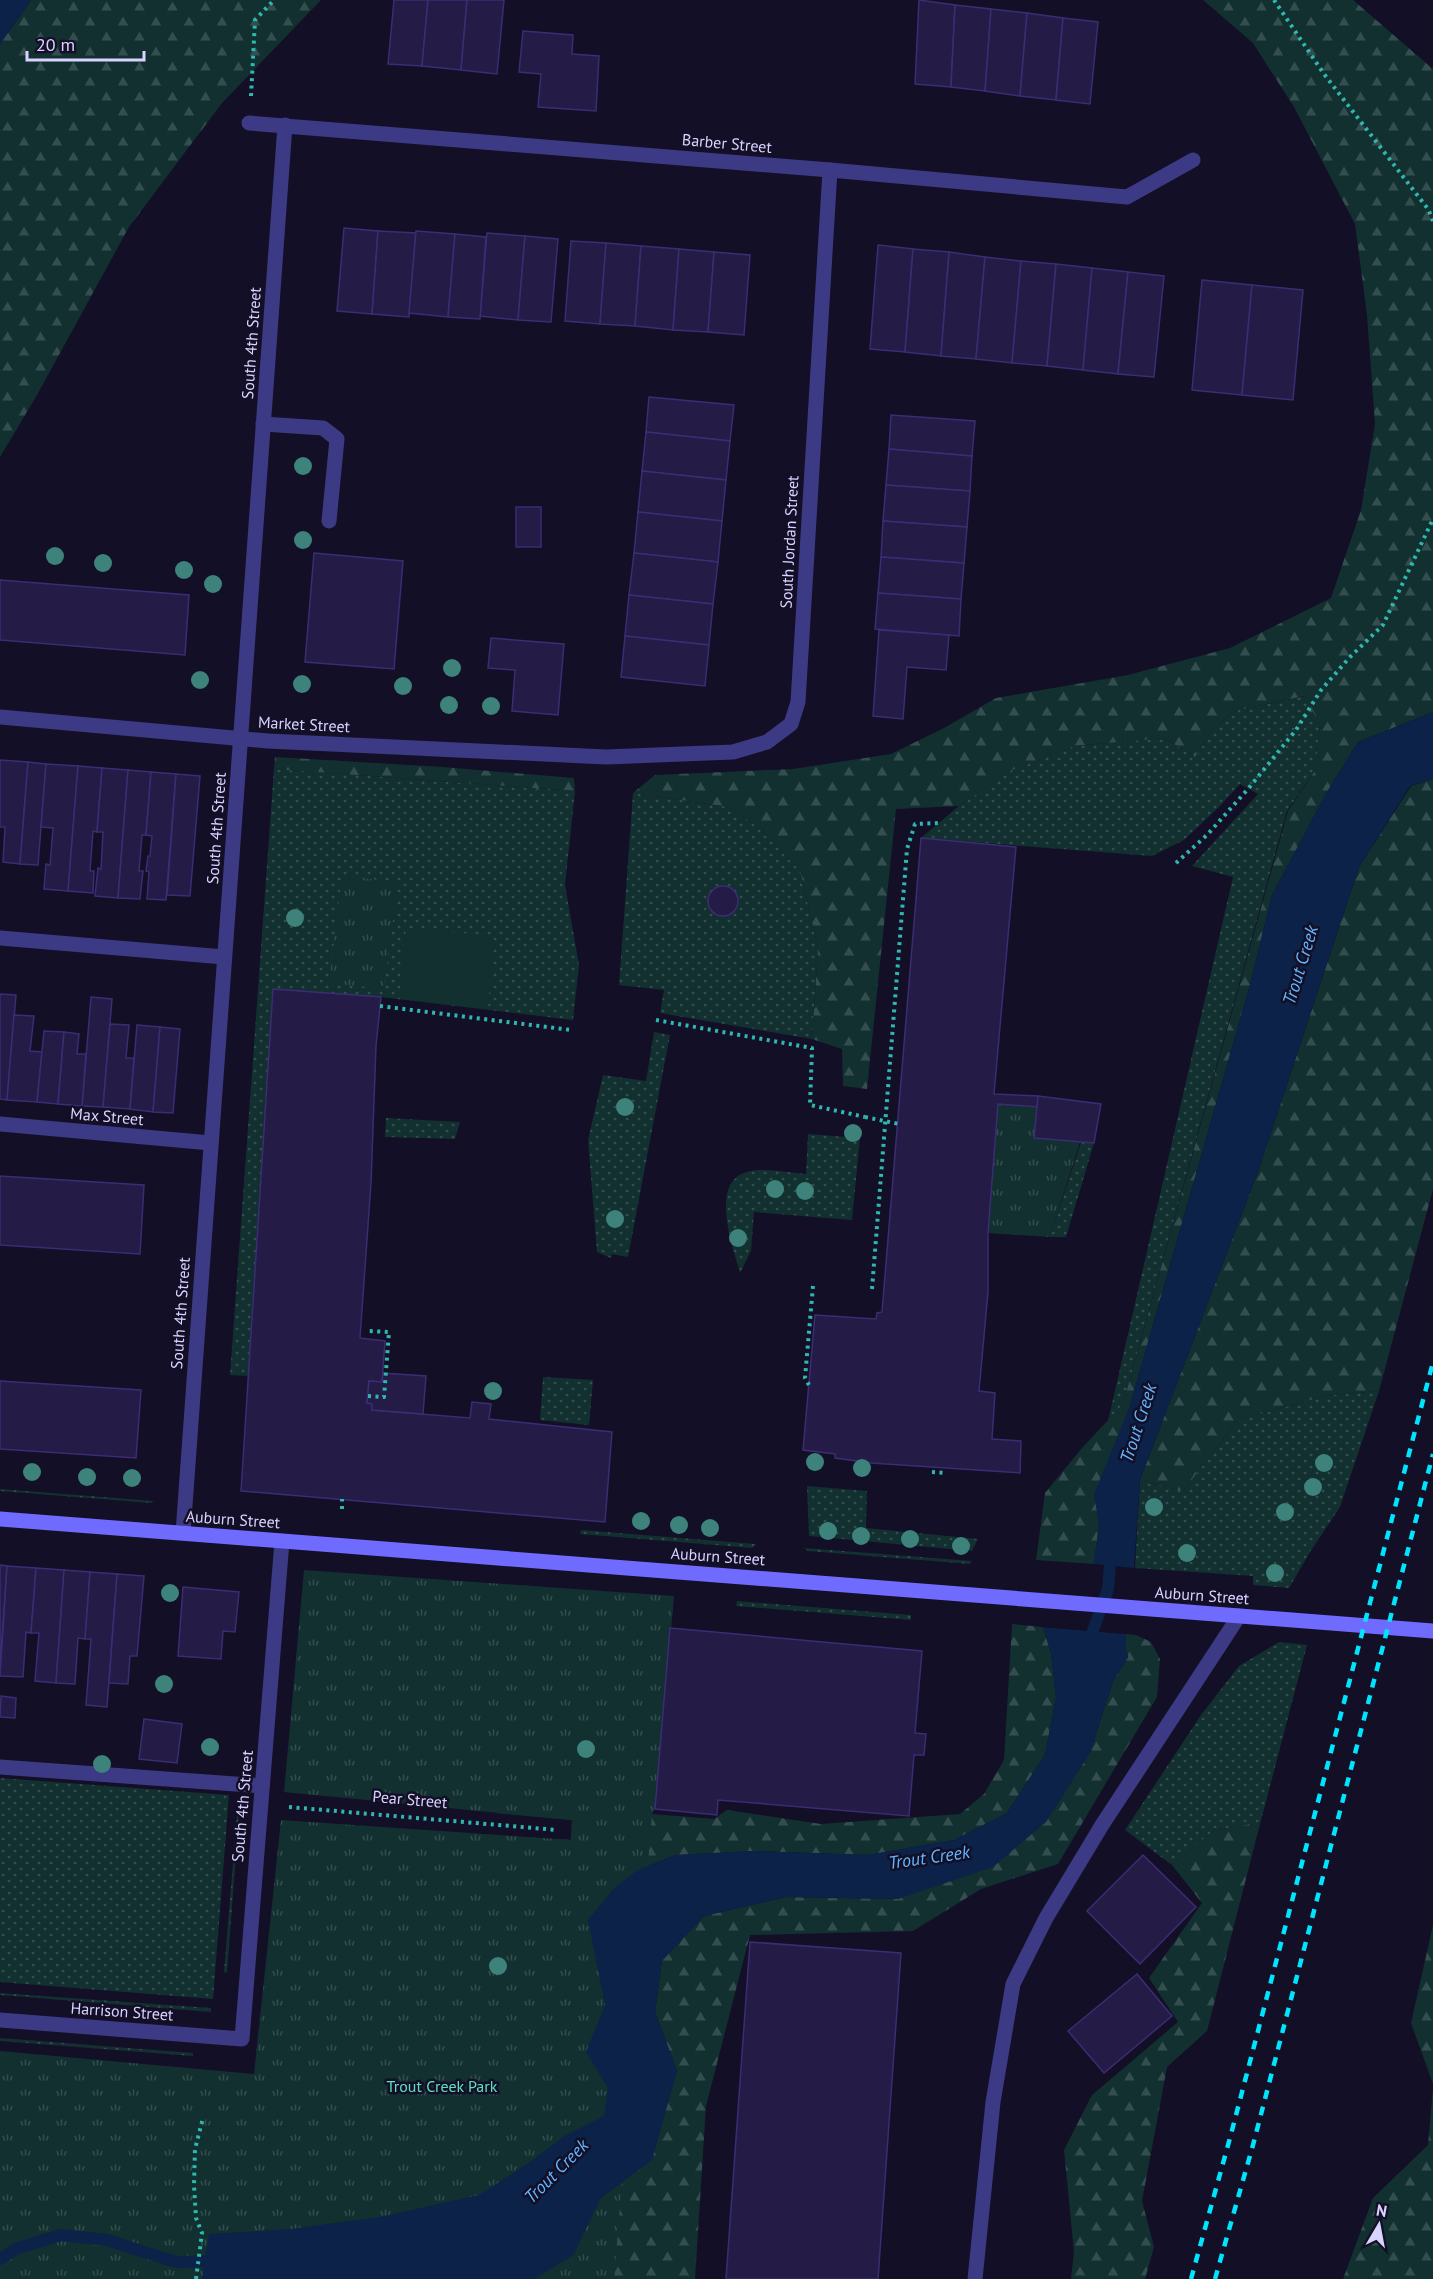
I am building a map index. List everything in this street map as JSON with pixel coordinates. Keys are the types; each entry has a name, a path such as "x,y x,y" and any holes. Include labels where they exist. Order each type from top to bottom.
{"street":[{"name":"Barber Street","path":"249,123 1127,196 1193,160"},
{"name":"South 4th Street","path":"183,1533 285,125"},
{"name":"South Jordan Street","path":"606,757 733,752 766,742 791,724 798,702 830,170"},
{"path":"263,424 323,428 337,439 329,521"},
{"name":"Market Street","path":"0,717 240,738 606,757"},
{"path":"0,938 224,957"},
{"name":"Max Street","path":"0,1124 211,1143"},
{"name":"Auburn Street","path":"0,1519 1433,1631"},
{"name":"South 4th Street","path":"242,2039 282,1541"},
{"path":"975,2279 993,2102 1013,1983 1046,1918 1102,1825 1239,1616"},
{"path":"0,1767 262,1786"},
{"name":"Harrison Street","path":"0,2020 242,2039"}],"path":[{"path":"249,123 255,20 274,0"},
{"path":"1274,0 1324,74 1428,209 1433,220"},
{"path":"1176,862 1207,835 1248,789 1296,730 1322,690 1350,657 1383,625 1433,519"},
{"path":"872,1289 907,849 915,824 939,823"},
{"path":"380,1006 571,1030"},
{"path":"656,1020 812,1048 810,1105 899,1124"},
{"path":"809,1385 805,1378 813,1286"},
{"path":"368,1396 384,1396 389,1332 369,1331"},
{"path":"932,1472 946,1473"},
{"path":"342,1499 342,1509"},
{"name":"Pear Street","path":"260,1804 557,1830"},
{"path":"196,2279 202,2233 196,2218 195,2149 203,2118"}],"green space":[{"path":"31,0 321,0 222,103 129,227 37,395 0,457 0,44"},
{"path":"1203,0 1353,0 1433,69 1433,712 1358,742 1327,792 1272,895 1251,981 1129,1409 1095,1494 1099,1525 1094,1564 1036,1560 1045,1493 1082,1448 1123,1404 1288,811 1316,769 1320,724 1304,696 1235,711 1213,729 1195,757 1164,738 1074,746 1012,770 959,806 896,809 867,1089 843,1086 842,1049 812,1039 818,948 800,870 758,827 729,807 633,793 655,775 793,769 891,754 944,728 996,698 1128,675 1230,648 1331,598 1361,510 1375,424 1367,315 1355,224 1294,107 1253,43"},
{"path":"1305,696 1320,724 1316,769 1287,811 1123,1404 1108,1421 1233,877 1192,866 1258,794 1240,784 1184,840 1152,856 921,838 959,806 1011,770 1074,746 1164,738 1195,757 1213,729 1235,711"},
{"path":"275,757 574,778 575,791 274,769"},
{"path":"274,769 575,791 565,885 579,965 573,1020 381,997 273,989 248,1376 230,1375"},
{"path":"1433,779 1433,1189 1379,1391 1325,1396 1238,1420 1183,1491 1140,1480 1259,1169 1359,867 1411,786"},
{"path":"633,793 729,807 758,827 800,870 818,948 812,1039 660,1013 664,990 619,985"},
{"path":"342,876 398,882 384,989 329,983"},
{"path":"406,928 494,936 488,1009 400,999 400,976"},
{"path":"654,1032 670,1035 628,1257 612,1254 611,1258 597,1252 588,1140 603,1075 646,1081"},
{"path":"998,1104 1038,1107 1034,1138 1080,1142 1050,1237 988,1233"},
{"path":"386,1118 460,1122 455,1139 385,1137"},
{"path":"808,1134 860,1138 852,1220 754,1212 751,1251 740,1273 726,1215 726,1199 730,1186 738,1176 757,1170 806,1174"},
{"path":"1081,1142 1094,1143 1066,1237 1050,1237"},
{"path":"543,1377 593,1380 589,1425 540,1420"},
{"path":"1379,1391 1340,1507 1289,1588 1253,1585 1253,1576 1135,1568 1140,1480 1183,1491 1238,1420 1325,1396"},
{"path":"807,1486 867,1491 866,1528 978,1539 972,1551 809,1536"},
{"path":"0,1489 154,1501 151,1503 0,1491"},
{"path":"581,1530 756,1544 752,1548 580,1534"},
{"path":"804,1548 972,1561 970,1564 808,1551"},
{"name":"Trout Creek Park","path":"304,1570 674,1596 655,1809 652,1814 614,2279 0,2279 0,2051 254,2074 281,1820 571,1840 572,1820 284,1792"},
{"path":"737,1601 911,1615 911,1620 736,1606"},
{"path":"1012,1624 1043,1627 1051,1653 1056,1697 1045,1755 1007,1813 954,1840 868,1855 754,1851 676,1855 638,1870 486,1835 571,1840 572,1820 494,1813 640,1813 714,1819 727,1810 821,1824 960,1814 984,1794 1004,1760"},
{"path":"1126,1634 1136,1635 1151,1642 1160,1659 1157,1697 1058,1864 981,1889 913,1931 750,1935 706,2106 695,2279 534,2279 677,2071 655,2012 662,1960 704,1916 786,1897 898,1899 1090,1753 1113,1681 1128,1657"},
{"path":"1279,1642 1307,1645 1259,1828 1250,1824 1213,1831 1172,1865 1125,1830 1201,1715 1239,1666"},
{"path":"0,1778 229,1795 213,1999 0,1982"},
{"path":"240,1801 227,1973 224,1972 238,1802"},
{"path":"1250,1824 1259,1828 1207,2031 1167,2067 1142,2201 1154,2247 1145,2279 1071,2279 1074,2252 1064,2150 1092,2095 1178,2022 1149,1978 1202,1903 1172,1865 1213,1831"},
{"path":"1433,1925 1433,2084 1411,2023"},
{"path":"0,1993 211,2008 211,2012 0,1995"},
{"path":"0,2038 193,2053 193,2056 0,2041"},
{"path":"1433,2088 1433,2279 1343,2279 1373,2198 1428,2145"}],"water":[{"path":"0,0 31,0 0,44"},
{"path":"1433,712 1433,779 1410,786 1359,867 1259,1169 1140,1480 1134,1568 1094,1564 1099,1525 1094,1494 1129,1409 1251,981 1272,895 1327,792 1358,742"},
{"path":"1043,1627 1126,1634 1128,1657 1113,1681 1090,1753 1046,1822 993,1867 898,1899 786,1897 704,1916 662,1961 655,2012 677,2071 652,2160 601,2198 573,2255 534,2279 202,2279 209,2234 291,2229 380,2217 479,2195 566,2135 604,2116 608,2088 586,2052 605,2005 588,1920 614,1888 638,1870 676,1855 754,1851 868,1855 954,1840 1007,1813 1045,1755 1056,1697 1051,1653"}],"pier":[{"path":"1043,1624 1127,1631 1129,1634 1040,1627"}],"building":[{"path":"394,0 428,0 422,66 388,64"},
{"path":"428,0 467,0 461,70 422,66"},
{"path":"467,0 504,0 497,74 461,70"},
{"path":"919,0 955,5 951,87 915,84"},
{"path":"955,5 991,9 985,91 951,87"},
{"path":"991,9 1027,13 1020,96 985,91"},
{"path":"1027,13 1063,18 1056,100 1020,96"},
{"path":"1063,18 1098,22 1090,104 1056,100"},
{"path":"523,31 573,35 572,54 599,56 596,111 538,107 541,74 519,72"},
{"path":"344,228 378,231 372,314 337,311"},
{"path":"378,231 416,233 409,317 372,314"},
{"path":"416,231 455,234 448,317 409,313"},
{"path":"487,233 525,236 518,320 480,316"},
{"path":"455,234 486,237 480,319 448,317"},
{"path":"525,236 558,239 551,322 518,320"},
{"path":"571,241 606,243 600,324 565,321"},
{"path":"606,243 641,246 635,326 600,324"},
{"path":"878,245 913,249 905,352 870,349"},
{"path":"641,246 679,249 673,330 635,326"},
{"path":"679,249 714,252 708,332 673,330"},
{"path":"913,249 949,252 941,356 905,352"},
{"path":"714,252 750,255 744,335 708,332"},
{"path":"949,252 985,257 976,359 941,356"},
{"path":"985,257 1021,261 1012,363 976,359"},
{"path":"1021,261 1056,264 1047,366 1012,363"},
{"path":"1056,264 1092,268 1083,370 1047,366"},
{"path":"1092,268 1128,272 1118,374 1083,370"},
{"path":"1128,272 1164,276 1154,377 1118,374"},
{"path":"1202,280 1252,285 1242,395 1192,390"},
{"path":"1252,285 1303,290 1293,400 1242,395"},
{"path":"649,397 734,405 730,441 646,432"},
{"path":"891,415 975,421 972,456 889,449"},
{"path":"646,432 730,441 726,480 642,471"},
{"path":"889,449 972,456 970,491 886,485"},
{"path":"642,471 726,480 722,521 638,512"},
{"path":"886,485 970,491 967,527 883,521"},
{"path":"516,507 541,507 541,547 516,547"},
{"path":"638,512 722,521 718,562 634,553"},
{"path":"883,521 967,527 964,563 881,557"},
{"path":"314,553 403,561 394,669 305,662"},
{"path":"634,553 718,562 713,604 629,595"},
{"path":"881,557 964,563 961,599 878,593"},
{"path":"0,580 189,595 185,655 0,640"},
{"path":"878,593 961,599 959,636 875,629"},
{"path":"629,595 713,604 709,645 625,636"},
{"path":"879,630 949,635 946,670 907,667 903,719 873,716"},
{"path":"625,636 709,645 705,686 621,677"},
{"path":"491,638 564,644 558,715 512,711 515,670 488,668"},
{"path":"0,760 28,762 20,864 3,862 5,827 0,827"},
{"path":"28,762 46,764 38,865 20,864"},
{"path":"46,764 78,766 68,891 44,889 46,864 50,865 53,828 41,827"},
{"path":"78,766 102,768 97,832 93,831 90,871 94,871 93,893 68,891"},
{"path":"102,768 128,770 118,898 95,896 98,868 101,869 103,832 97,832"},
{"path":"128,770 151,772 146,835 142,835 139,871 143,871 140,899 118,898"},
{"path":"151,772 176,774 166,900 147,899 149,872 146,871 152,836 146,835"},
{"path":"176,774 200,776 190,896 167,895"},
{"path":"921,838 1016,847 994,1094 1038,1096 1038,1107 998,1104 988,1233 988,1292 979,1391 995,1393 992,1439 1021,1441 1020,1473 871,1463 835,1458 835,1454 803,1450 815,1315 876,1319 877,1313 882,1312"},
{"path":"723,886 734,890 738,901 734,912 723,916 712,912 708,901 712,890"},
{"path":"273,989 381,997 376,1046 371,1183 360,1338 385,1341 382,1382 369,1381 367,1403 372,1404 372,1410 470,1418 472,1402 491,1404 489,1419 612,1432 605,1522 241,1491"},
{"path":"0,994 16,995 7,1100 0,1099"},
{"path":"91,997 112,999 103,1107 82,1106"},
{"path":"14,1015 34,1016 30,1051 42,1052 37,1102 7,1100"},
{"path":"110,1024 129,1025 126,1058 134,1058 130,1109 103,1107"},
{"path":"137,1025 160,1027 153,1112 130,1109"},
{"path":"160,1027 180,1029 173,1113 153,1112"},
{"path":"44,1031 64,1032 58,1104 37,1102"},
{"path":"64,1032 79,1034 77,1054 86,1054 82,1106 58,1104"},
{"path":"1038,1096 1101,1104 1094,1143 1034,1138"},
{"path":"0,1176 144,1185 140,1254 0,1245"},
{"path":"383,1373 426,1376 423,1414 372,1410 372,1404 367,1403 369,1381 382,1382"},
{"path":"0,1381 141,1390 136,1458 0,1449"},
{"path":"0,1565 7,1566 0,1667"},
{"path":"7,1566 36,1568 31,1633 26,1632 23,1677 0,1676"},
{"path":"36,1568 64,1570 56,1683 35,1681 39,1633 31,1633"},
{"path":"64,1570 90,1572 85,1639 78,1638 75,1684 56,1683"},
{"path":"90,1572 117,1574 107,1707 86,1705 91,1639 85,1639"},
{"path":"117,1574 144,1576 137,1656 130,1656 128,1684 109,1683"},
{"path":"183,1587 239,1592 235,1632 223,1631 221,1659 178,1656"},
{"path":"670,1628 922,1651 915,1733 926,1734 924,1755 914,1755 909,1816 718,1800 717,1815 655,1809"},
{"path":"1,1696 16,1698 15,1718 0,1717"},
{"path":"144,1719 182,1724 177,1763 139,1759"},
{"path":"1143,1855 1196,1907 1140,1964 1087,1911"},
{"path":"750,1942 901,1953 878,2279 726,2279"},
{"path":"1137,1974 1172,2016 1104,2073 1068,2031"}],"waterway":[{"name":"Trout Creek","path":"1087,1647 1108,1589 1111,1551"},
{"name":"Trout Creek","path":"0,2259 18,2248 61,2235 107,2240 176,2262 221,2261"}],"railway":[{"path":"1191,2279 1433,1362"},
{"path":"1215,2279 1253,2145 1433,1454"}]}
